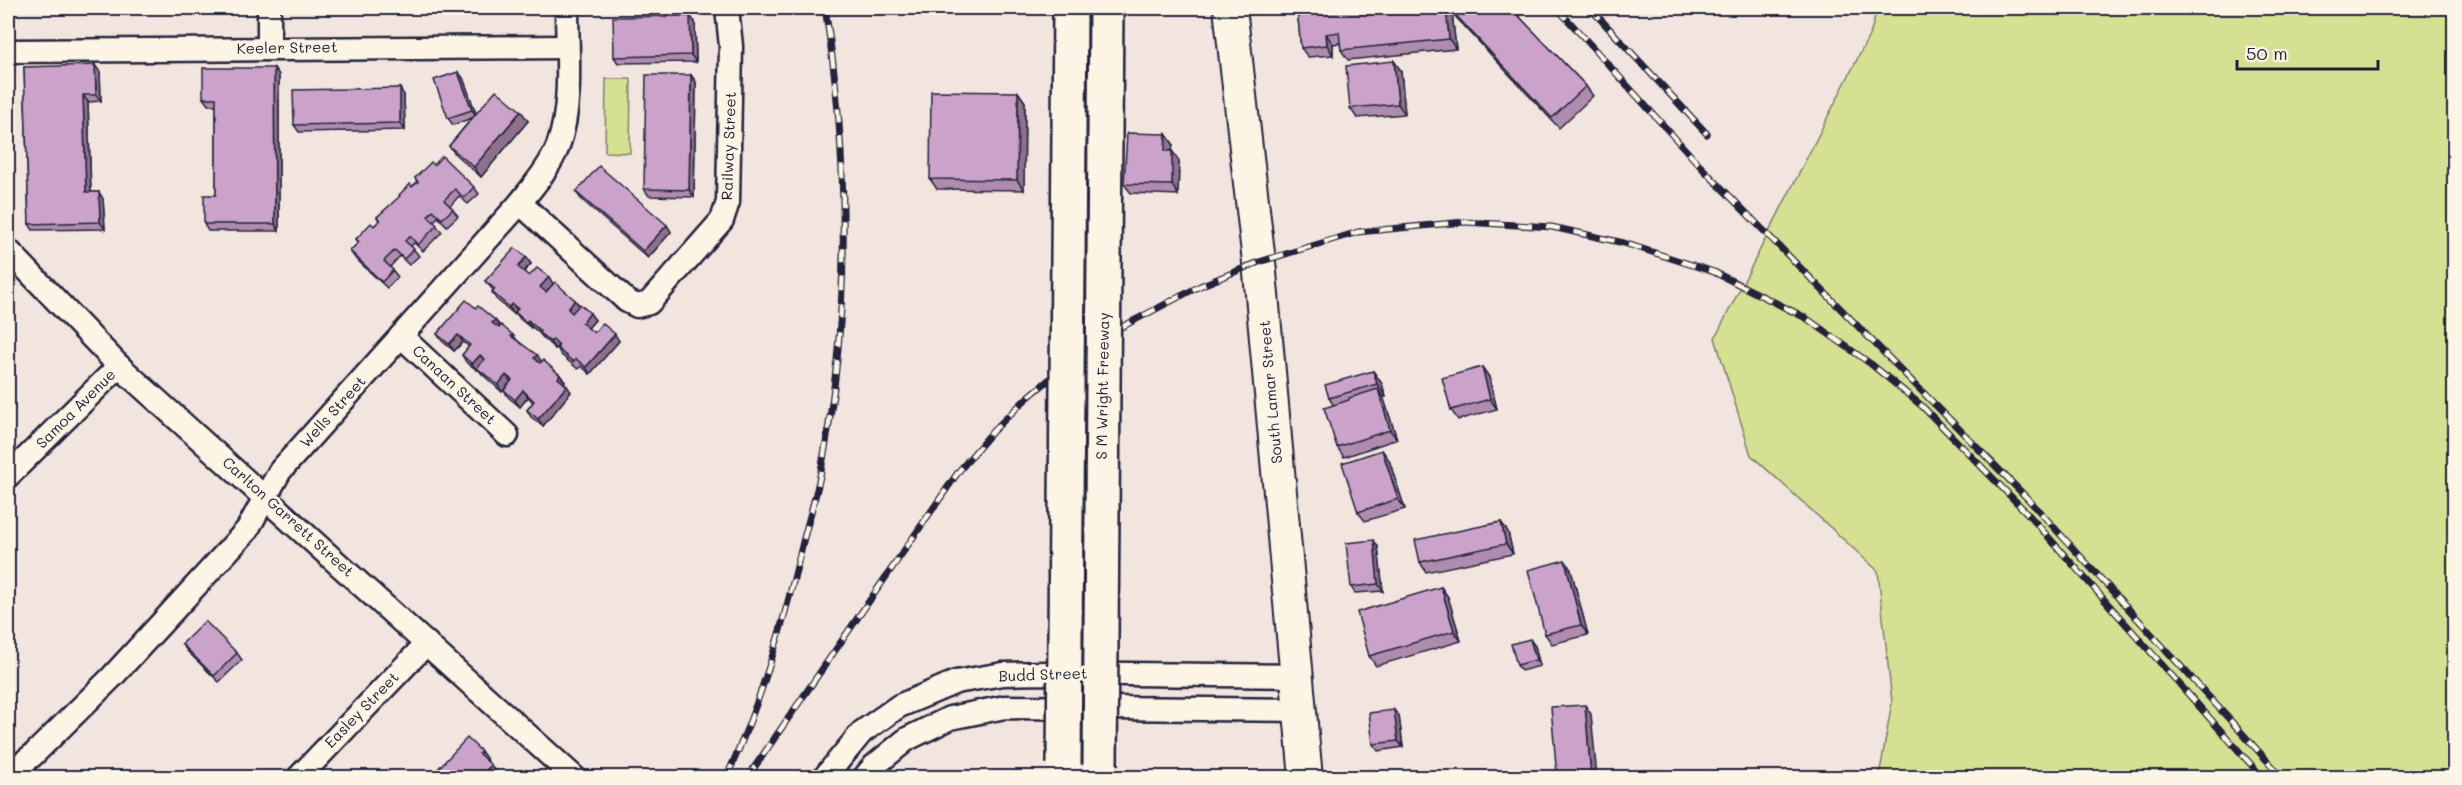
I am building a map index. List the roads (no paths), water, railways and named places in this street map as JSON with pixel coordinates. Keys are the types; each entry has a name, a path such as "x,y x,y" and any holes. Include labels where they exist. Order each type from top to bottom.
{"main road":[{"path":"1064,764 1070,8"},
{"name":"S M Wright Freeway","path":"1100,765 1107,8"},
{"name":"South Lamar Street","path":"1230,8 1260,274 1306,777"}],"street":[{"path":"269,8 269,48"},
{"name":"Wells Street","path":"8,774 33,755 112,677 247,530 280,471 520,204 547,168 558,147 566,120 567,8"},
{"name":"Railway Street","path":"520,204 627,301 637,306 649,303 722,220 729,202 731,46 728,8"},
{"name":"Keeler Street","path":"8,51 567,47"},
{"name":"Carlton Garrett Street","path":"8,250 119,366 575,777"},
{"name":"Canaan Street","path":"401,336 507,435"},
{"name":"Samoa Avenue","path":"8,476 119,366"},
{"name":"Easley Street","path":"298,777 427,643"},
{"name":"Budd Street","path":"824,777 862,732 899,706 956,682 1003,674 1045,673 1296,676"},
{"name":"Budd Street","path":"864,777 907,739 950,718 1005,707 1300,710"}],"railway":[{"path":"726,778 760,695 778,638 817,491 831,414 842,298 843,240 839,123 825,8"},
{"path":"1557,8 1703,169 2028,499 2283,778"},
{"path":"1590,8 1707,134"},
{"path":"747,778 959,471 993,431 1026,399 1095,341 1200,286 1259,262 1358,232 1464,222 1552,227 1624,243 1714,272 1806,318 1871,364 1922,406 2027,513 2263,778"}]}
